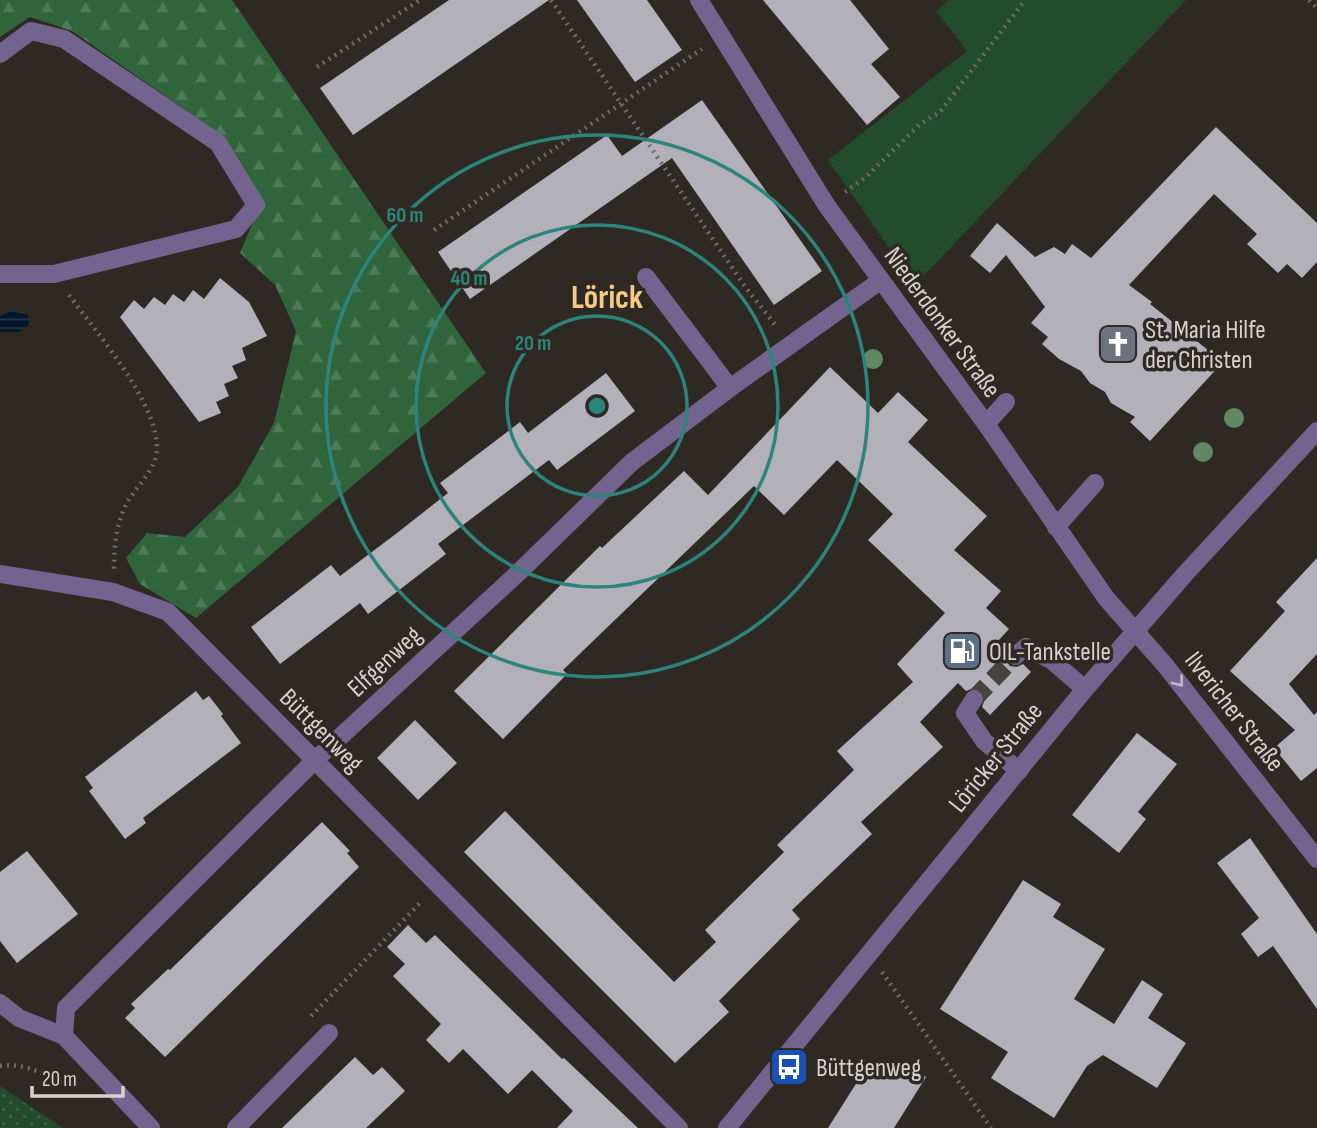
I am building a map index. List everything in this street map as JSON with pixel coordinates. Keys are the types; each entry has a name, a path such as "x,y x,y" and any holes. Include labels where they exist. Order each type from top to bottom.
{"street":[{"name":"Niederdonker Straße","path":"699,0 827,205 986,425 1105,598 1134,631"},
{"path":"0,54 30,30 64,40 218,143 256,205 236,229 54,274 0,274"},
{"path":"646,277 730,388"},
{"name":"Elfgenweg","path":"64,1036 66,1009 315,760 518,573 632,462 880,281"},
{"path":"986,425 1006,402"},
{"name":"Löricker Straße","path":"727,1128 1085,688 1317,431"},
{"path":"1056,527 1096,483"},
{"name":"Büttgenweg","path":"0,574 113,592 168,612 678,1128"},
{"name":"Ilvericher Straße","path":"1134,631 1174,676 1317,859"},
{"path":"1015,656 1026,647 1051,660 1085,688"},
{"path":"974,699 965,713 984,741 1019,771"},
{"path":"0,1003 19,1018 64,1036 151,1128"},
{"path":"236,1128 329,1034"}],"path":[{"path":"317,68 420,0"},
{"path":"551,0 747,288 790,345"},
{"path":"827,205 866,177 920,124 940,112 1025,0"},
{"path":"1309,0 1317,8"},
{"path":"434,230 720,37"},
{"path":"54,274 141,395 157,436 158,452 153,465 128,500 117,531 113,592"},
{"path":"329,1034 310,1014 439,885"},
{"path":"869,954 991,1128"},
{"path":"0,1066 11,1065 42,1072 70,1087 92,1065"}],"green space":[{"path":"0,0 232,0 486,373 196,618 140,584 126,558 147,533 185,537 238,487 274,423 296,331 275,285 240,253 261,202 221,135 72,31 30,17 0,37"},
{"path":"949,0 1186,0 915,285 828,160 967,51 936,11"},
{"path":"0,1086 63,1128 0,1128"}],"water":[{"path":"11,311 28,315 29,325 19,332 0,332 0,316"}],"building":[{"path":"449,0 549,0 353,135 320,88"},
{"path":"577,0 647,0 682,50 635,82"},
{"path":"763,0 850,0 889,49 871,64 900,97 867,125"},
{"path":"702,100 822,271 774,305 672,158 470,299 438,252 607,135 622,156"},
{"path":"1216,127 1317,223 1317,262 1302,278 1287,264 1278,273 1247,244 1257,234 1214,194 1129,285 1223,362 1150,441 1130,422 1135,417 1111,403 1105,392 1090,383 1081,371 1059,359 1042,344 1048,337 1031,323 1045,307 1006,255 990,273 970,256 997,223 1035,257 1054,247 1065,254 1072,244 1091,258"},
{"path":"220,278 249,302 267,336 242,348 246,360 232,366 238,378 224,384 229,396 216,402 221,413 199,422 120,317 134,300 144,309 154,297 165,305 173,294 184,302 193,290 204,299"},
{"path":"830,367 878,413 898,392 928,420 908,442 987,516 954,550 1001,591 986,608 1009,629 998,641 1007,649 1004,658 1010,666 1023,664 1031,672 990,715 982,707 985,699 981,690 974,688 966,691 958,683 920,722 943,747 861,822 872,834 792,910 800,919 719,1001 729,1012 675,1063 464,852 505,811 674,982 716,942 705,930 784,852 777,845 854,770 837,751 913,682 897,664 945,613 868,540 893,514 837,460 784,515 754,486 563,670 567,674 503,739 454,691 600,546 602,548 684,471 708,495"},
{"path":"606,373 635,411 557,470 549,460 438,544 446,554 368,614 360,603 280,664 251,627 331,565 340,576 448,493 440,483 520,422 528,433"},
{"path":"1317,558 1317,654 1289,684 1314,715 1317,712 1317,768 1301,781 1274,748 1295,730 1230,671 1285,611 1276,602"},
{"path":"196,691 203,700 209,696 241,743 143,818 146,823 125,839 89,791 93,788 85,777"},
{"path":"415,720 457,763 418,800 377,758"},
{"path":"1137,733 1177,764 1138,812 1146,819 1119,853 1072,815"},
{"path":"322,822 350,851 347,853 359,867 165,1057 125,1018 135,1008 131,1004 170,970"},
{"path":"1250,838 1317,934 1317,1009 1273,946 1258,957 1241,934 1259,918 1217,863"},
{"path":"27,851 78,914 17,963 0,941 0,872"},
{"path":"1023,880 1061,904 1053,917 1105,949 1074,999 1114,1024 1142,980 1163,994 1148,1018 1186,1043 1157,1088 1103,1055 1087,1066 1054,1118 991,1078 1008,1052 940,1009"},
{"path":"408,925 426,943 435,935 562,1059 638,1128 557,1128 573,1111 532,1070 508,1094 463,1049 449,1063 426,1040 441,1024 393,976 405,964 387,947"},
{"path":"355,1057 373,1075 382,1067 405,1091 366,1128 282,1128"},
{"path":"871,1060 891,1073 899,1060 926,1077 894,1128 828,1128"}],"tunnel":[{"path":"974,699 1015,656"}],"place":[{"name":"St. Maria Hilfe der Christen","path":"1118,344"},
{"name":"OIL-Tankstelle","path":"962,651"},
{"name":"Büttgenweg","path":"789,1067"}],"district":[{"name":"Lörick","path":"607,296"}]}
